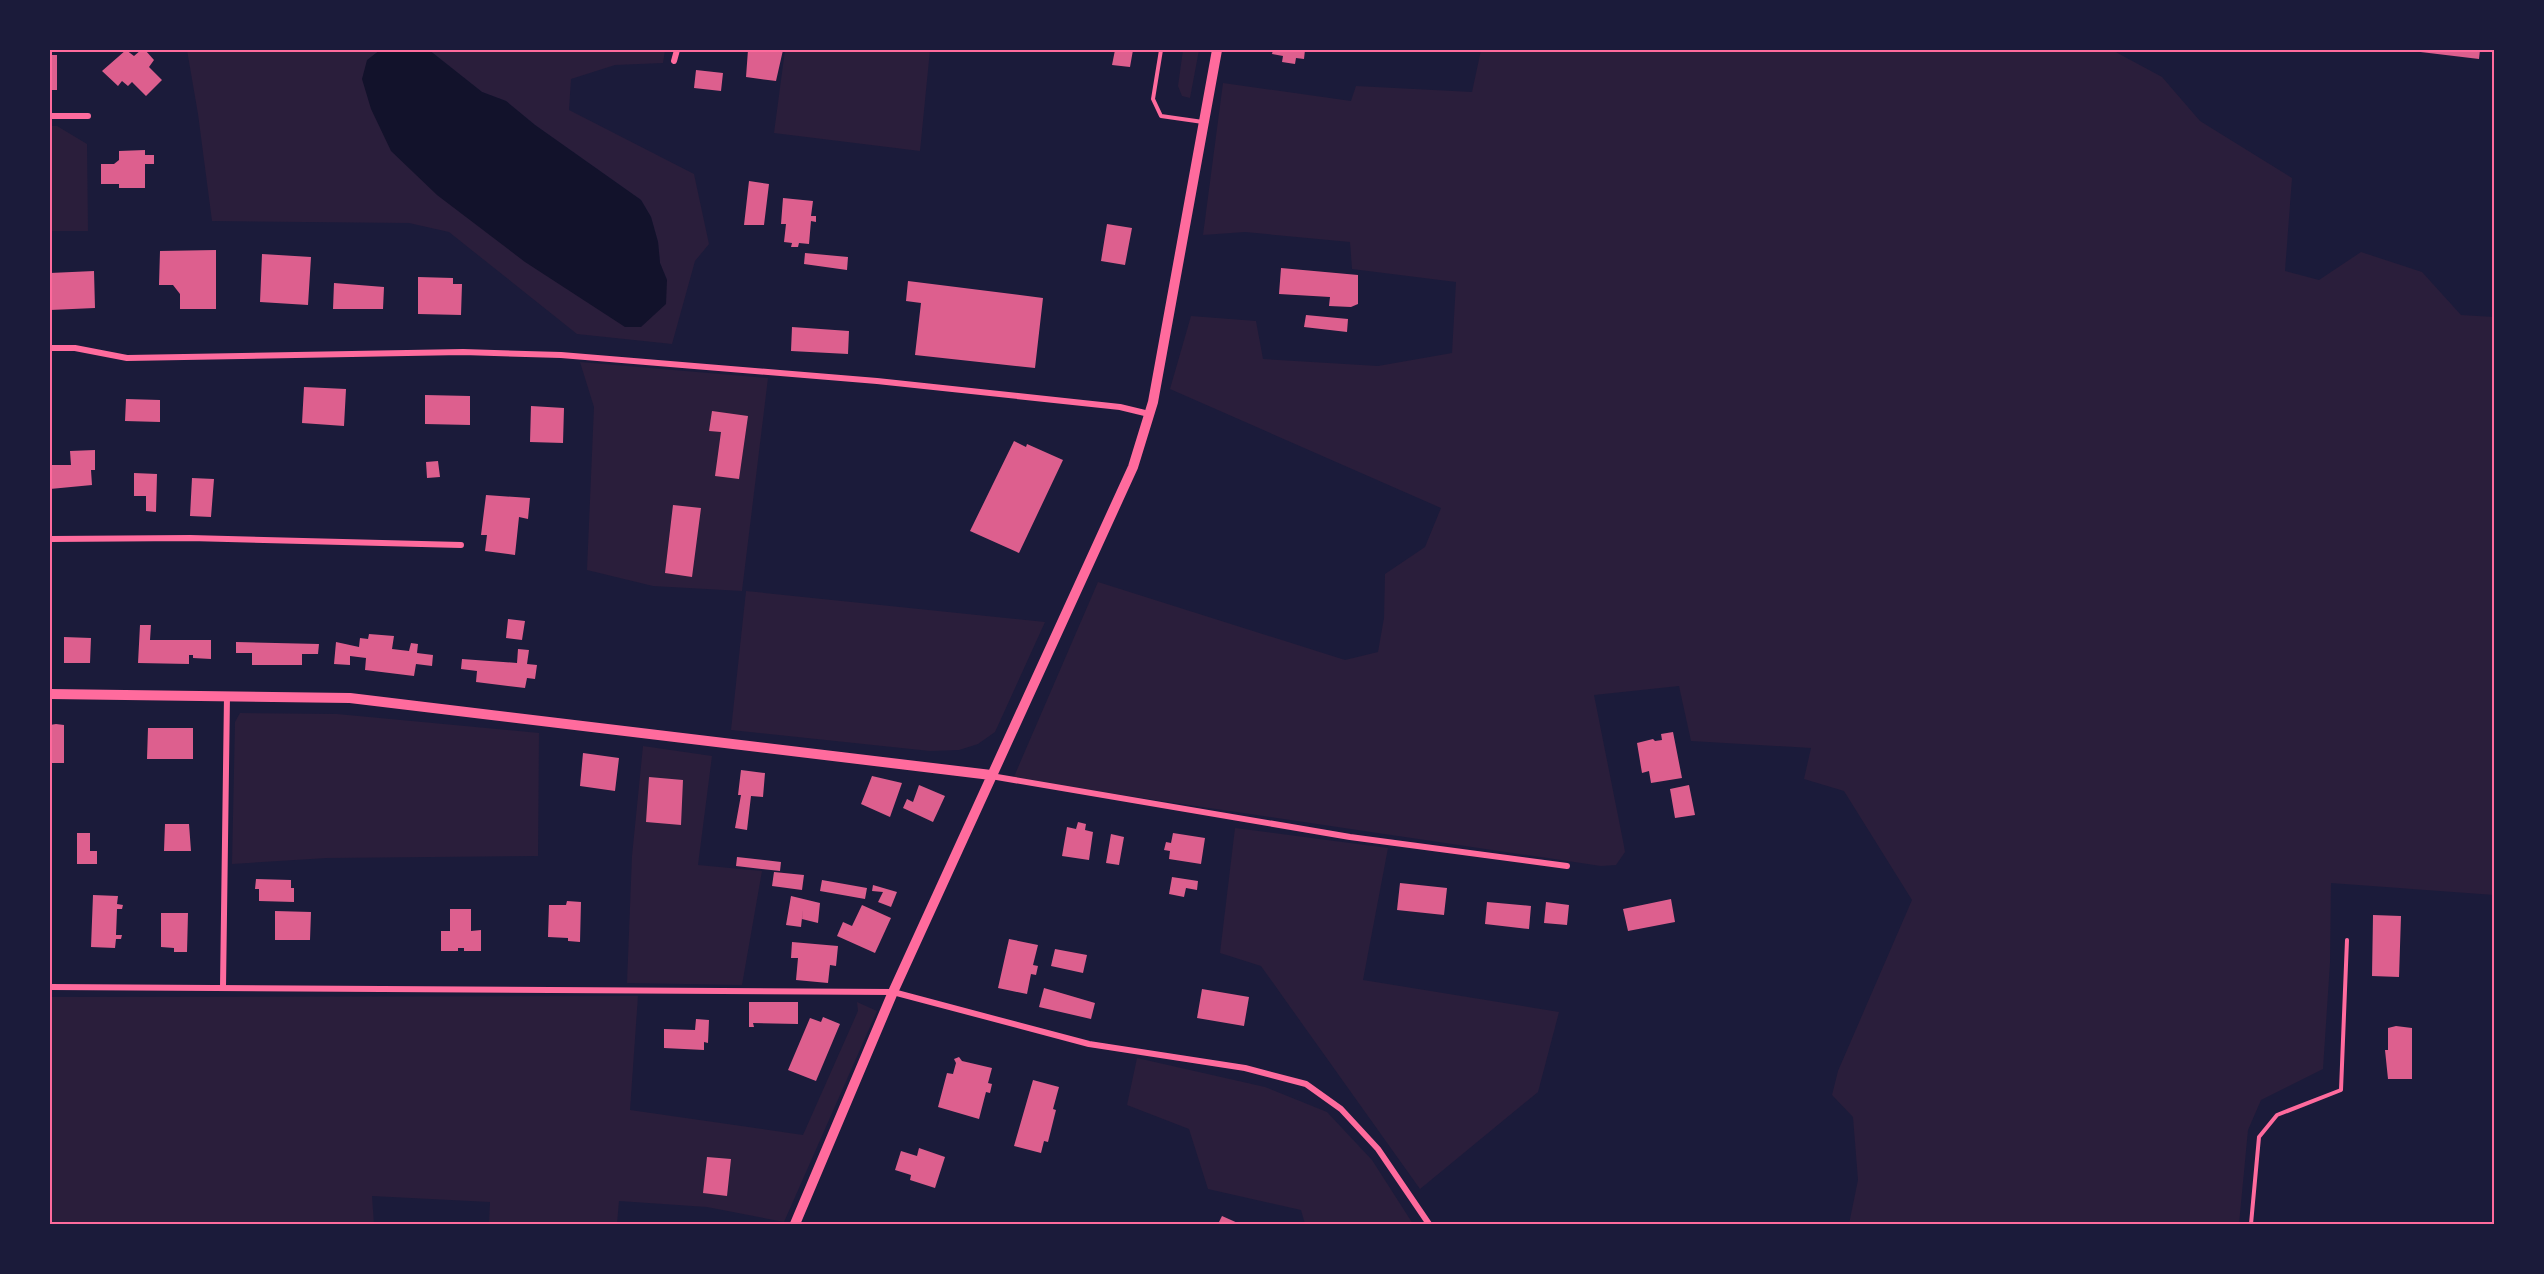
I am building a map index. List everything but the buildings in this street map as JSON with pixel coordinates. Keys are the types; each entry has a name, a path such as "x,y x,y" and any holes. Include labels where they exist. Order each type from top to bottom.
{"street":[{"path":"675,61 677,50"},
{"path":"795,1224 893,992 1133,467 1149,414 1217,50"},
{"path":"50,116 88,116"},
{"path":"50,348 75,348 127,358 440,352 561,355 878,381 1120,407 1149,414"},
{"path":"50,539 190,538 461,545"},
{"path":"50,694 350,698 991,776 1350,837 1567,866"},
{"path":"223,987 227,696"},
{"path":"50,987 893,992 1089,1044 1245,1068 1306,1084 1341,1109 1378,1149 1429,1224"}],"lane":[{"path":"1161,50 1153,99 1161,117 1204,122"},
{"path":"2251,1224 2259,1137 2277,1115 2341,1090 2347,940"}],"shaded area":[{"path":"187,50 380,50 367,61 667,280 660,263 658,242 651,217 641,200 535,125 506,101 482,92 429,50 665,50 663,63 615,65 571,79 569,110 694,174 709,244 695,261 672,344 577,334 449,232 409,223 212,221"},
{"path":"380,50 429,50 482,92 506,101 535,125 641,200 651,217 658,242 660,263 667,280 666,304 641,327 625,327 525,262 437,195 391,151 371,109 362,79 367,60"},
{"path":"785,50 930,50 920,151 774,133"},
{"path":"1183,50 1199,50 1190,98 1182,96 1178,86"},
{"path":"1481,50 2112,50 2162,77 2200,121 2292,178 2285,271 2319,280 2361,252 2422,272 2461,315 2494,317 2494,895 2331,883 2330,963 2323,1069 2261,1100 2248,1130 2239,1224 1849,1224 1858,1180 1853,1117 1832,1095 1838,1071 1912,900 1844,791 1804,779 1811,748 1691,741 1679,686 1594,695 1625,852 1616,865 1601,866 1013,779 1098,582 1345,660 1378,652 1384,618 1385,574 1425,547 1441,508 1170,389 1191,316 1256,321 1263,359 1378,366 1452,353 1456,282 1352,269 1350,242 1245,232 1203,235 1223,83 1351,101 1356,86 1472,92"},
{"path":"50,126 57,126 87,144 88,231 50,231"},
{"path":"580,362 768,378 742,591 653,586 587,570 594,407"},
{"path":"746,591 1045,622 995,732 978,744 959,750 930,751 731,730"},
{"path":"240,713 337,714 539,733 538,856 327,858 232,864 235,722"},
{"path":"643,746 712,756 698,865 762,871 742,985 627,983 632,856"},
{"path":"1235,828 1388,848 1363,980 1559,1012 1538,1092 1420,1189 1261,966 1220,953"},
{"path":"638,996 630,1110 803,1135 858,1011 857,1002 877,1011 784,1222 707,1207 619,1201 617,1224 489,1224 490,1202 372,1196 374,1224 50,1224 50,997"},
{"path":"1137,1058 1265,1087 1327,1112 1372,1160 1413,1224 1305,1224 1301,1210 1208,1189 1189,1129 1127,1105"}]}
